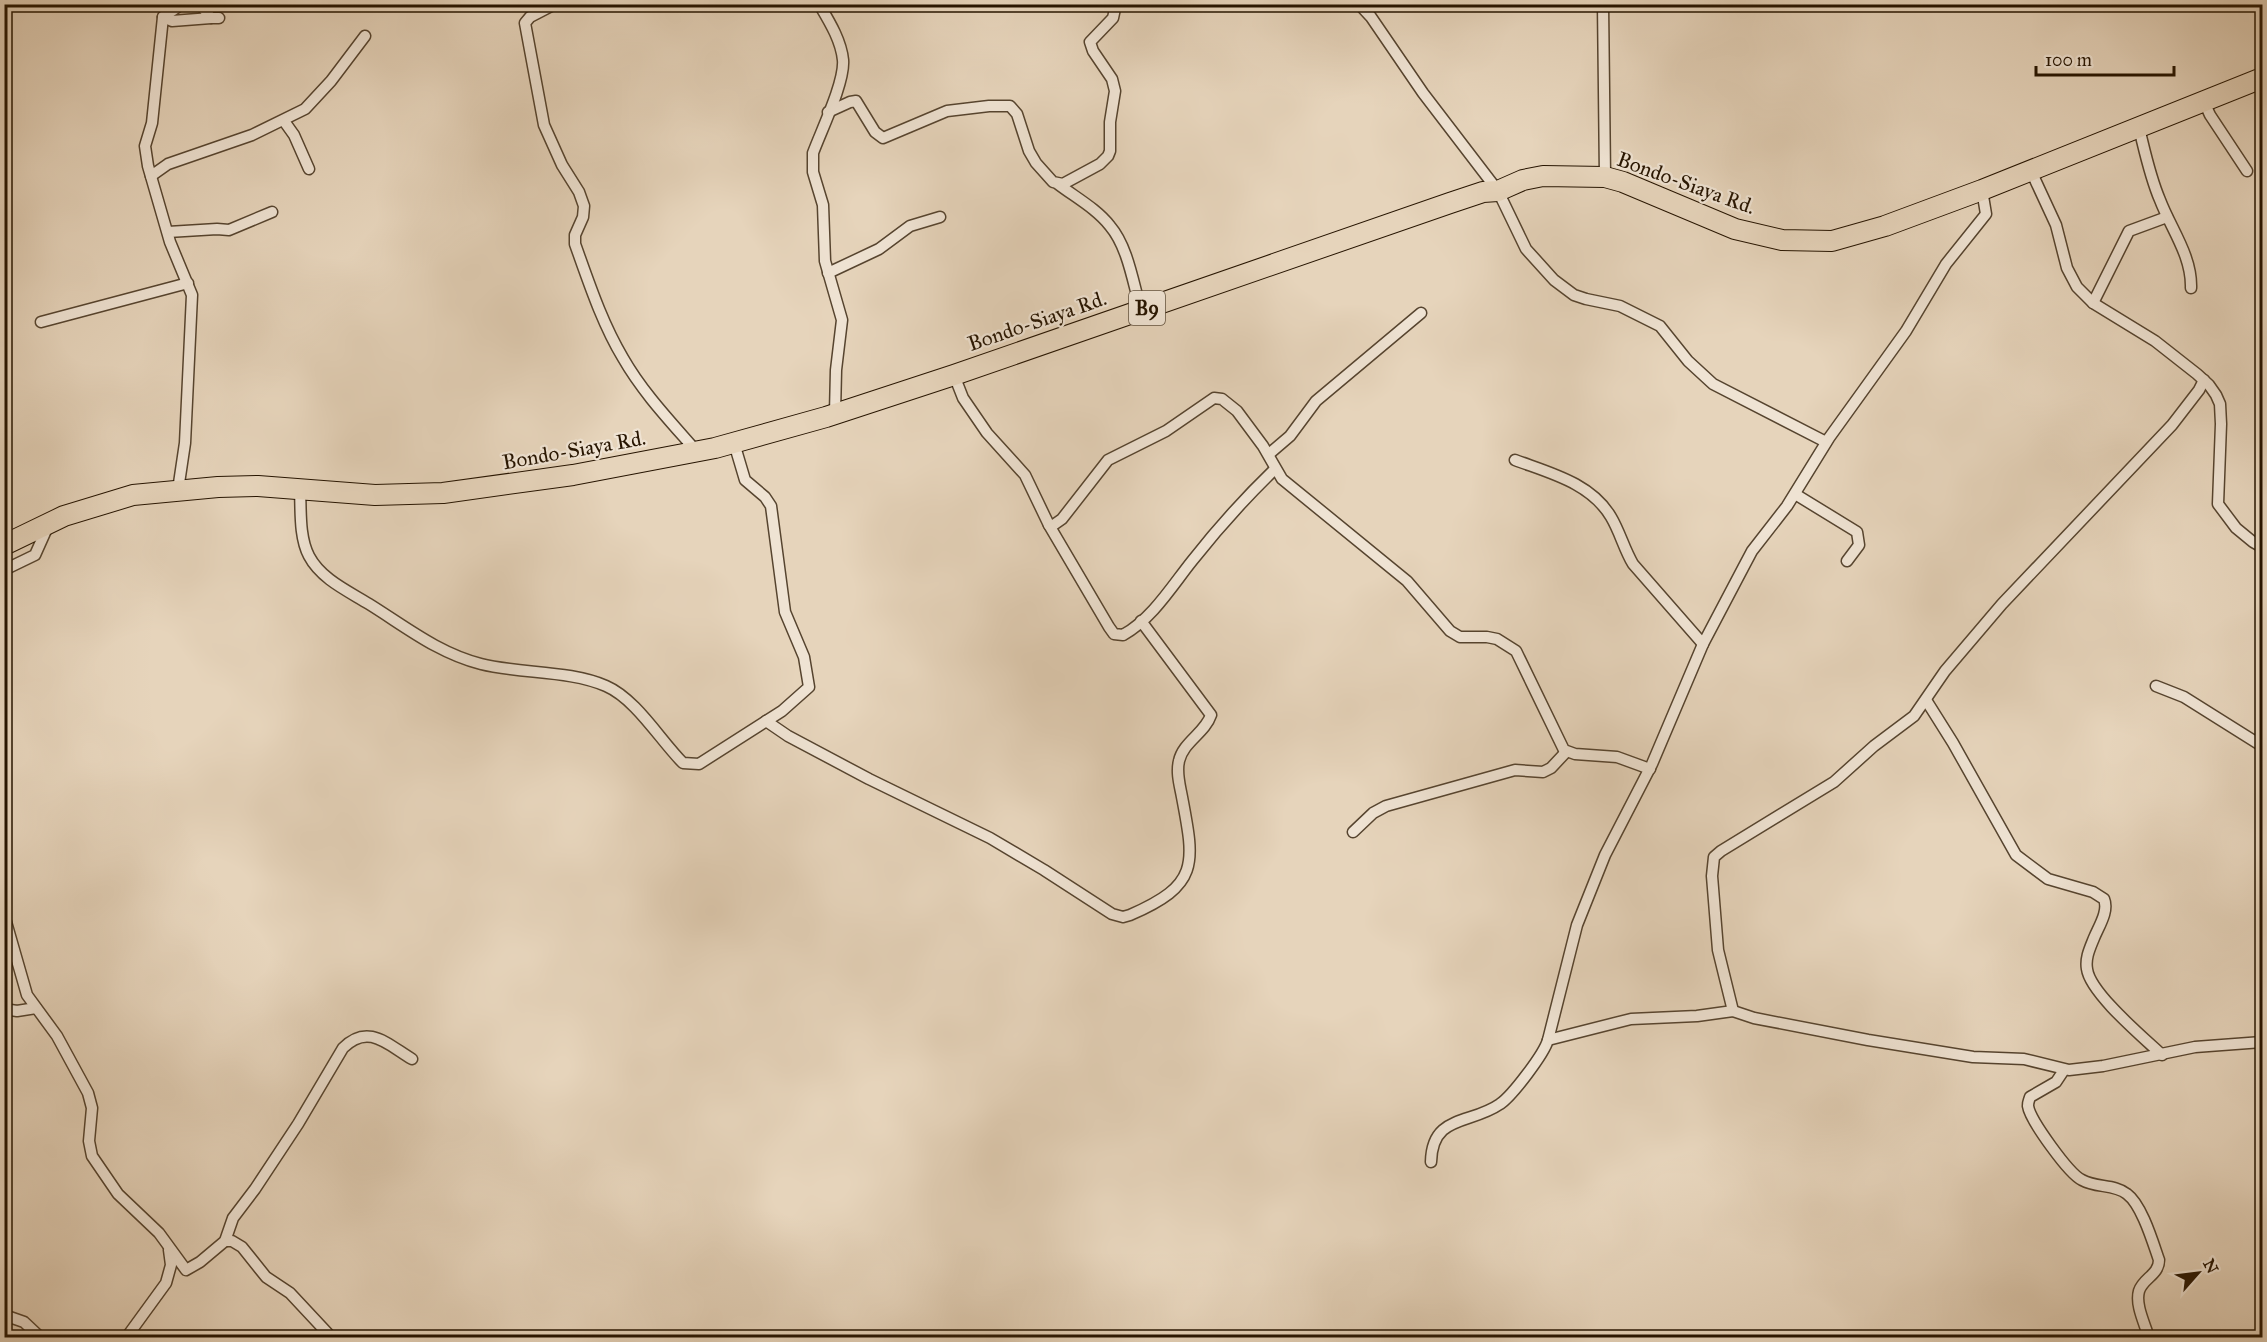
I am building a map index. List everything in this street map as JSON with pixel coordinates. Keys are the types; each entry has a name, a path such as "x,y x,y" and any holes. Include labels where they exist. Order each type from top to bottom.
{"highway":[{"name":"Bondo-Siaya Rd.","path":"4,545 49,523 112,500 133,495 250,486 391,496 462,492 573,475 697,452 835,413 954,375 1450,203 1483,192 1498,191 1523,180 1543,176 1605,177 1623,182 1735,230 1765,237 1794,242 1832,241 1848,238 1982,190 2262,78"}],"street":[{"path":"178,490 185,443 193,304 188,283 168,232 151,176 145,146 152,123 163,17 182,4"},
{"path":"163,17 172,21 215,18 200,4"},
{"path":"555,4 530,17 525,23 544,125 584,206 583,217 575,235 575,244 599,309 622,357 651,398 697,452"},
{"path":"819,4 836,36 843,62 842,76 813,153 812,167 823,205 823,245 828,273 842,325 836,370 835,413"},
{"path":"1058,184 1068,182 1100,164 1110,151 1114,85 1090,42 1113,18 1116,4"},
{"path":"1359,4 1371,17 1423,93 1498,191 1526,249 1566,291 1586,299 1620,306 1660,326 1688,361 1713,384 1826,442"},
{"path":"1603,4 1605,177"},
{"path":"151,176 174,162 238,141 284,121 313,103 365,36"},
{"path":"828,112 850,102 856,102 875,132 883,138 947,111 1010,106 1017,114 1029,151 1036,164 1047,177 1105,220 1115,232 1125,255 1141,310"},
{"path":"2204,102 2247,171"},
{"path":"284,121 294,135 309,169"},
{"path":"2139,128 2149,171 2189,266 2191,288"},
{"path":"2031,171 2056,225 2072,279 2093,303 2156,341 2204,380 2216,395 2220,409 2222,436 2218,504 2236,528 2253,543 2262,547"},
{"path":"1431,1162 1431,1148 1438,1133 1451,1124 1483,1113 1503,1102 1540,1056 1548,1040 1578,925 1611,840 1650,768 1703,644 1752,551 1795,494 1826,442 1906,331 1956,250 1986,214 1982,190"},
{"path":"168,232 229,230 272,213"},
{"path":"828,273 879,249 910,226 940,217"},
{"path":"2093,303 2129,231 2167,217"},
{"path":"41,322 188,283"},
{"path":"1269,454 1290,436 1316,401 1421,313"},
{"path":"954,375 963,398 987,433 1025,475 1049,525 1114,634 1124,635 1142,621 1229,516 1275,469"},
{"path":"1733,1011 1718,950 1712,876 1714,857 1720,851 1834,782 1874,746 1914,716 1945,671 2002,604 2172,425 2204,380"},
{"path":"1049,525 1056,525 1062,519 1101,467 1113,456 1166,431 1214,398 1222,399 1251,429 1269,454 1275,469 1290,486 1407,581 1455,635 1497,639 1516,651 1566,752"},
{"path":"300,489 306,548 317,567 342,588 444,651 479,664 604,685 624,698 683,763 699,765 766,721 806,692 809,687 804,657 785,612 771,506 765,497 745,480 734,442"},
{"path":"1515,460 1576,485 1599,501 1612,519 1633,564 1703,644"},
{"path":"1795,494 1857,532 1859,545 1847,561"},
{"path":"4,570 35,555 49,523"},
{"path":"766,721 788,736 869,779 938,811 998,843 1112,914 1123,917 1173,892 1187,873 1191,861 1190,842 1179,782 1179,758 1211,716 1142,621"},
{"path":"2156,686 2184,697 2262,746"},
{"path":"1926,700 2016,855 2048,879 2093,892 2104,899 2105,910 2088,953 2087,971 2102,995 2162,1055"},
{"path":"1566,752 1610,755 1650,768"},
{"path":"1353,832 1373,813 1386,806 1515,770 1543,772 1551,768 1566,752"},
{"path":"4,915 27,995 57,1036 88,1093 92,1108 89,1148 96,1163 118,1194 159,1233 186,1270 200,1262 225,1241 233,1218 308,1109 343,1048 360,1035 368,1035 412,1059"},
{"path":"4,1009 17,1011 36,1008"},
{"path":"1548,1040 1631,1019 1697,1016 1733,1011 1764,1020 1868,1040 1973,1057 2024,1059 2064,1070 2088,1069 2211,1044 2262,1042"},
{"path":"2064,1070 2056,1082 2030,1097 2029,1108 2045,1137 2071,1172 2083,1181 2127,1194 2139,1210 2159,1260 2158,1269 2138,1293 2140,1308 2150,1338"},
{"path":"225,1241 232,1241 242,1247 266,1276 287,1290 332,1338"},
{"path":"126,1338 166,1283 171,1265 168,1246"},
{"path":"4,1315 24,1322 41,1338"}]}
